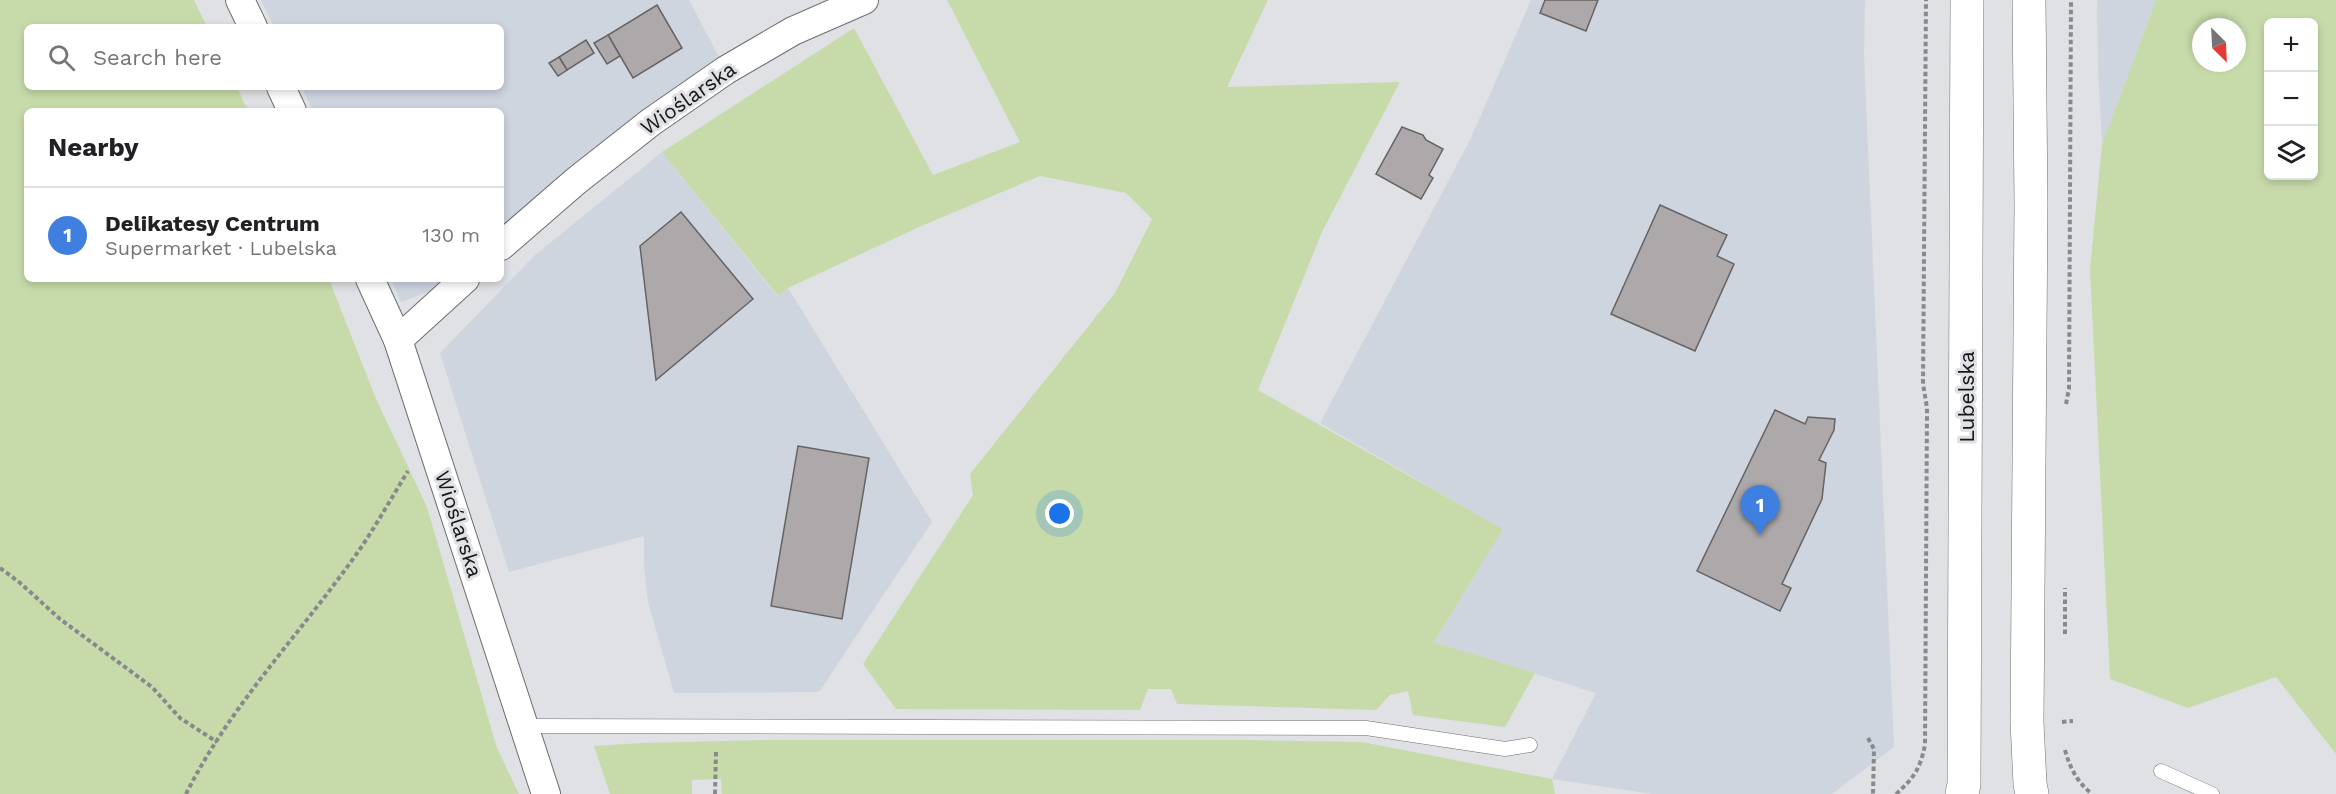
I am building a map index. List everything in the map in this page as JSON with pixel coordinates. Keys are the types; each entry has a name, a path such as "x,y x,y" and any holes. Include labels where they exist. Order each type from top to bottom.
{"main road":[{"name":"Lubelska","path":"1962,794 1965,784 1967,0"},
{"path":"2029,0 2031,204 2027,722 2032,794"}],"street":[{"path":"240,0 252,24"},
{"name":"Wioślarska","path":"504,243 576,181 651,122 726,70 793,31 864,0"},
{"path":"282,90 291,108"},
{"name":"Wioślarska","path":"371,282 398,340 546,794"},
{"path":"398,340 462,282"}],"lane":[{"path":"524,726 1366,728 1505,749 1530,745"},
{"path":"2161,771 2212,794"}],"path":[{"path":"1896,794 1911,780 1921,764 1925,745 1927,408 1923,384 1926,0"},
{"path":"2069,389 2071,0"},
{"path":"186,794 195,775 235,714 360,548 430,434"},
{"path":"0,568 60,619 152,687 180,718 218,742"},
{"path":"715,794 716,727"},
{"path":"1868,738 1874,749 1873,794"},
{"path":"2063,746 2069,765 2079,782 2092,794"}],"shaded area":[{"path":"261,0 689,0 720,59 651,104 571,167 504,227 504,108 312,108 303,90 504,90 504,24 273,24"},
{"path":"1531,0 1865,0 1864,55 1894,747 1832,794 1653,794 1552,779 1596,693 1434,642 1502,529 1320,423 1470,140"},
{"path":"2097,0 2156,0 2102,144 2098,68"},
{"path":"662,152 777,296 788,288 932,522 819,692 674,693 648,602 644,566 644,536 509,572 440,353 534,256"},
{"path":"392,282 447,282 436,289 401,302"}],"green space":[{"path":"0,0 194,0 206,24 24,24 24,90 238,90 247,108 24,108 24,282 330,282 376,399 427,507 497,748 519,794 0,794"},
{"path":"947,0 1268,0 1227,87 1400,82 1322,232 1258,390 1503,529 1434,642 1535,673 1505,727 1413,715 1408,691 1390,695 1376,710 1177,704 1171,689 1148,689 1140,710 896,709 863,664 973,495 970,474 1115,293 1152,219 1126,193 1040,176 919,227 788,288 778,296 662,152 854,28 933,175 1020,142"},
{"path":"2156,0 2336,0 2336,754 2276,677 2188,708 2110,679 2090,270 2102,144"},
{"path":"763,740 1362,742 1552,779 1555,794 722,794 721,779 692,780 692,794 610,794 594,746"}],"building":[{"path":"1545,0 1598,0 1586,31 1540,13"},
{"path":"657,5 682,48 633,78 608,35"},
{"path":"608,35 620,56 607,64 594,43"},
{"path":"586,40 594,53 567,70 559,57"},
{"path":"559,57 567,70 558,76 549,63"},
{"path":"1402,127 1423,135 1426,140 1443,149 1429,175 1433,178 1421,199 1376,174"},
{"path":"1660,205 1727,235 1717,256 1734,264 1695,351 1611,314"},
{"path":"681,212 753,299 656,380 640,246"},
{"path":"1775,410 1805,424 1808,417 1835,419 1834,430 1819,460 1826,463 1822,499 1782,584 1791,588 1780,611 1697,571"},
{"path":"798,446 869,458 842,619 771,606"}],"place":[{"name":"Delikatesy Centrum","path":"1760,535"}]}
